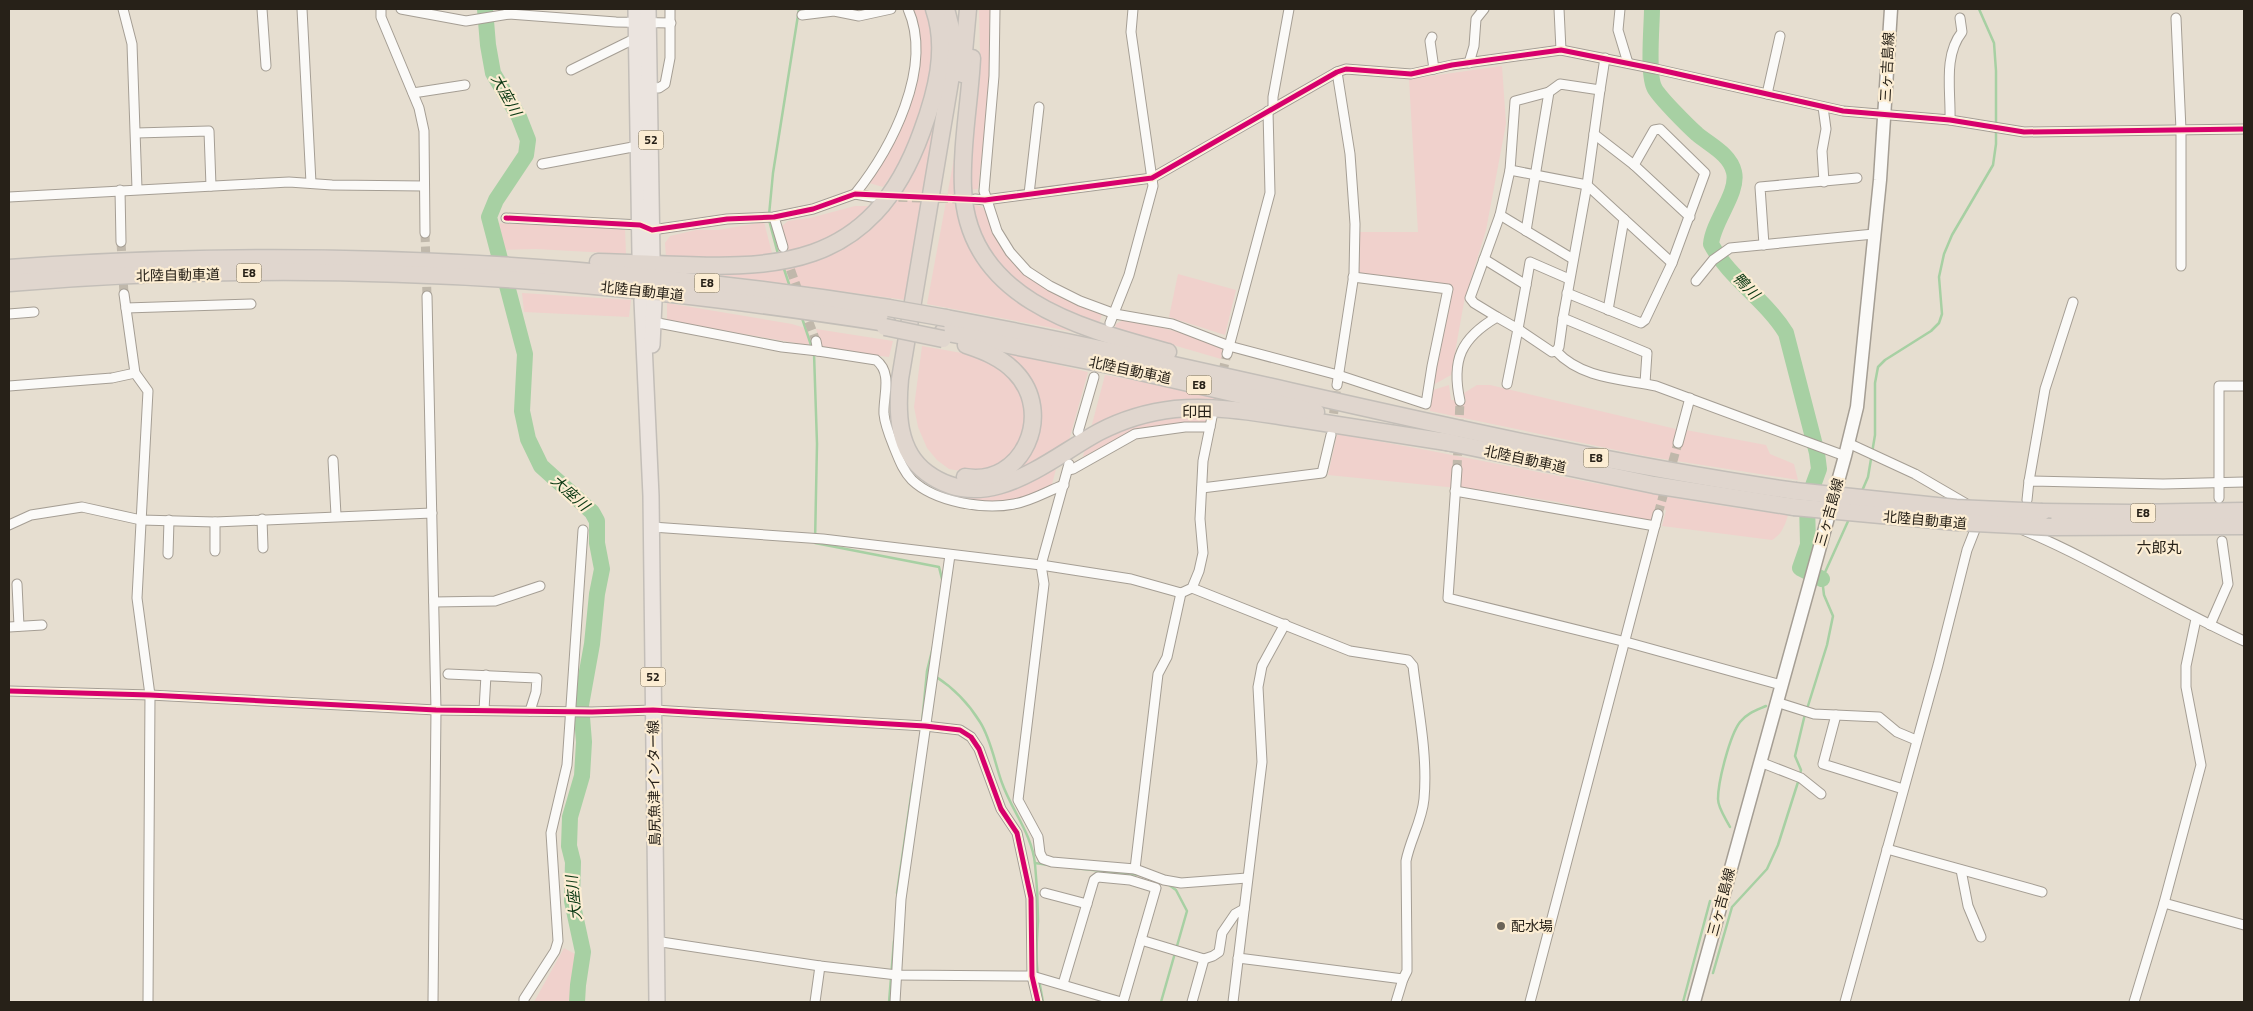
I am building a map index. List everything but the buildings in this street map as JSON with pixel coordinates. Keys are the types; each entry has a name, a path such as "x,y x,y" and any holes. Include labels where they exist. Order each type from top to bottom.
{"highway":[{"path":"488,268 758,266 798,259 844,240 882,206 902,176 920,139 932,102 939,68 940,40 934,9"},
{"path":"946,9 953,36 953,64 898,397 903,438 914,460 923,470 945,484 957,487 977,489 998,486 1023,477 1099,432 1127,420 1158,412 1192,408 1251,412 1453,443"},
{"path":"944,330 964,344 995,356 1016,373 1030,394 1034,417 1030,438 1026,447 1012,463 992,475 970,478 948,473 938,468 920,450 911,427 909,415 911,372 962,72 970,9"},
{"path":"970,9 973,44 963,170 964,204 976,243 999,277 1041,308 1083,326 1148,347 1398,415"},
{"name":"北陸自動車道","path":"9,268 213,259 300,258 441,262 488,268"},
{"name":"北陸自動車道","path":"9,283 126,276 380,274 488,268"},
{"name":"北陸自動車道","path":"525,269 695,296 887,319"},
{"name":"北陸自動車道","path":"525,269 686,280 944,330 1123,368 1453,443 1654,485 1794,499 1956,522 2051,527 2244,526"},
{"name":"北陸自動車道","path":"944,330 1127,354 1398,415 1794,499 2042,512 2244,511"}],"main road":[{"name":"三ヶ吉島線","path":"1694,1002 1857,407 1880,180 1891,9"},
{"name":"52","path":"641,20 650,87 646,255"},
{"name":"52","path":"641,20 638,146 646,227"},
{"name":"島尻魚津インター線","path":"648,414 653,322 648,300 648,414 652,528 657,1002"}],"street":[{"path":"123,9 132,44 137,189"},
{"path":"262,9 266,66"},
{"path":"302,9 311,184"},
{"path":"381,9 381,16 420,108 424,132 426,233"},
{"path":"401,9 466,21 509,11 670,23"},
{"path":"650,87 663,87 665,84 670,58 670,9"},
{"path":"802,15 834,11 860,16 891,9"},
{"path":"854,194 869,176 885,150 901,115 912,83 915,36 912,18 908,9"},
{"path":"995,9 994,76 986,154 985,200 997,231 1010,252 1027,271 1050,286 1080,301 1114,314 1172,324 1228,350 1338,375 1426,404 1448,289 1353,277"},
{"path":"1110,323 1129,275 1153,186 1131,32 1133,9"},
{"path":"1228,350 1270,192 1270,110 1289,9"},
{"path":"1468,63 1474,46 1476,19 1484,9"},
{"path":"1559,9 1561,50"},
{"path":"1620,9 1618,30 1628,63"},
{"path":"1950,120 1949,66 1956,40 1962,32 1960,18"},
{"path":"2176,18 2181,130 2181,266"},
{"path":"571,70 641,20"},
{"path":"1767,94 1780,36"},
{"path":"1432,37 1430,42 1434,69"},
{"path":"975,199 985,200 1152,178 1337,72 1346,70 1411,74 1468,63 1561,50 1605,58 1824,107 1950,120 2024,132 2244,129"},
{"path":"1556,351 1559,347 1605,58"},
{"path":"1337,72 1350,154 1355,224 1353,277 1338,385"},
{"path":"1600,90 1560,84 1549,92 1515,101 1510,170 1500,215 1470,298 1474,303 1552,352 1556,351 1587,372 1623,382 1645,383 1847,449 1915,474 1981,512 2055,543 2196,619 2244,641"},
{"path":"413,93 465,85"},
{"path":"1526,231 1549,92"},
{"path":"1029,194 1039,107"},
{"path":"1824,107 1826,129 1822,152 1824,182"},
{"path":"1567,293 1641,323 1646,320 1672,262 1705,173 1660,129 1654,130 1634,165"},
{"path":"136,133 209,131 211,186"},
{"path":"1594,134 1634,165 1690,217"},
{"path":"542,164 638,146"},
{"path":"1510,170 1586,185 1672,262"},
{"path":"1764,245 1760,188 1857,178"},
{"path":"9,197 289,182 424,186"},
{"path":"120,190 121,242"},
{"path":"506,218 646,227 774,217 813,209 854,194 872,197"},
{"path":"1500,215 1573,259"},
{"path":"774,217 783,248"},
{"path":"1608,310 1624,219"},
{"path":"1696,281 1712,260 1730,248 1874,234"},
{"path":"1484,259 1526,285"},
{"path":"1507,384 1530,262 1569,279"},
{"path":"124,294 135,373 148,391 137,598 150,695 148,1002"},
{"path":"427,296 436,710 433,1002"},
{"path":"2027,500 2044,389 2073,302"},
{"path":"126,308 251,304"},
{"path":"9,314 34,312"},
{"path":"1460,401 1456,374 1461,349 1468,339 1497,317"},
{"path":"1563,318 1647,353 1645,383"},
{"path":"653,322 782,346 876,360 882,364 886,375 884,415 888,432 903,469 913,481 931,492 966,504 985,506 1014,504 1036,498 1064,485"},
{"path":"816,341 818,351"},
{"path":"9,386 112,378 135,373"},
{"path":"1078,432 1094,377"},
{"path":"2219,498 2219,386 2244,386"},
{"path":"1678,443 1690,398"},
{"path":"652,528 823,539 1042,565 1130,579 1181,593 1192,588 1199,571 1203,553 1200,519 1203,461 1212,417"},
{"path":"1210,427 1176,428 1136,434 1074,469 1068,467 1042,565 1044,584 1018,800 1020,807 1031,820 1038,837 1040,853 1043,859 1052,862 1135,869 1164,880 1182,883 1247,878"},
{"path":"1202,488 1322,473 1331,436"},
{"path":"333,460 336,516"},
{"path":"1456,469 1448,598 1626,642 1781,685"},
{"path":"2029,481 2164,484 2244,482"},
{"path":"1455,491 1655,526"},
{"path":"9,525 31,514 82,507 141,520 215,522 432,513"},
{"path":"1845,1002 1967,550 1981,512"},
{"path":"1530,1002 1626,642 1658,514"},
{"path":"262,519 263,548"},
{"path":"168,554 169,520"},
{"path":"215,522 215,551"},
{"path":"524,1002 524,999 555,952 558,941 551,833 567,765 569,712 583,530"},
{"path":"2210,625 2228,584 2222,541"},
{"path":"895,1002 901,898 950,555"},
{"path":"18,584 19,626"},
{"path":"434,602 495,600 540,586"},
{"path":"1192,588 1350,651 1408,660 1412,666 1424,753 1424,799 1419,822 1408,849 1406,862 1407,959 1406,971 1396,1002"},
{"path":"1135,869 1158,674 1167,658 1181,593"},
{"path":"2134,1002 2164,903 2201,765 2186,687 2186,666 2196,619"},
{"path":"1232,1002 1262,762 1258,687 1262,666 1285,624"},
{"path":"9,627 42,625"},
{"path":"448,674 537,678 536,692 530,711"},
{"path":"484,710 486,675"},
{"path":"9,691 150,695 436,710 569,712 653,710 926,726 960,730 971,737 979,749 994,794 1001,809 1017,833 1031,898 1032,976 1038,1002"},
{"path":"1776,702 1814,714 1879,717 1896,732 1916,740"},
{"path":"1836,714 1823,764 1903,789"},
{"path":"1760,762 1801,778 1821,794"},
{"path":"1887,850 2042,892"},
{"path":"1961,870 1968,906 1981,937"},
{"path":"655,940 897,976 1032,976 1122,1002 1156,888 1130,880 1098,877 1094,880 1063,984"},
{"path":"1045,892 1087,904"},
{"path":"2164,903 2244,925"},
{"path":"1141,940 1204,958 1213,956 1219,952 1222,933 1235,914 1244,908"},
{"path":"1192,1002 1204,958"},
{"path":"1238,958 1403,979"},
{"path":"815,1002 820,966"}],"shaded area":[{"path":"912,9 928,9 931,22 933,72 908,151 883,187 869,183 903,121 917,78 919,56 918,33"},
{"path":"979,9 992,9 992,54 978,189 969,190 980,53"},
{"path":"948,62 906,300 688,271 836,250 852,241 876,222"},
{"path":"1502,66 1506,124 1486,230 1464,302 1451,375 1433,385 1451,286 1359,274 1360,232 1418,232 1409,79"},
{"path":"963,110 958,162 958,200 961,226 969,245 979,262 1005,289 1035,309 1085,334 927,304"},
{"path":"970,202 984,208 992,230 1046,287 1102,314 1099,324 1078,317 1015,284 985,246"},
{"path":"855,206 872,206 852,223 824,242 789,255 782,226 788,221 810,218"},
{"path":"764,222 773,257 666,257 665,243 670,236 696,230 718,230"},
{"path":"496,223 625,229 626,254 536,249 503,250"},
{"path":"1178,274 1236,290 1225,335 1169,317"},
{"path":"522,293 631,300 629,317 524,312"},
{"path":"667,303 792,324 808,329 813,346 667,321"},
{"path":"1127,318 1223,347 1221,359 1115,328 1116,324"},
{"path":"816,329 893,341 889,357 822,349"},
{"path":"922,346 979,356 1006,372 1021,390 1029,421 1014,453 996,466 979,471 967,472 949,469 937,460 927,448 918,427 914,407"},
{"path":"1009,353 1088,372 1068,444 1005,478 1036,440 1040,419 1039,400 1033,383 1008,357"},
{"path":"1105,375 1181,389 1229,402 1091,428"},
{"path":"1449,385 1451,400 1466,401 1464,393 1477,385 1490,385 1676,429 1675,440 1683,443 1686,430 1766,445 1770,454 1794,464 1798,480 1645,456 1430,411 1433,390"},
{"path":"1208,415 1207,421 1203,422 1164,426 1132,434 1083,457 1085,447 1117,430 1154,417"},
{"path":"1337,434 1618,488 1788,515 1782,530 1772,540 1662,526 1666,510 1657,508 1652,524 1558,502 1497,492 1328,475"},
{"path":"1056,469 1052,484 1029,495 1006,501 981,501 956,496 971,497 997,494 1020,487"},
{"path":"564,948 575,954 571,1002 534,1002"}],"waterway":[{"name":"大座川","path":"485,9 493,73 519,117 528,140 526,155 496,200 489,217 525,354 522,411 528,439 541,466 592,512 597,521 597,543 602,569 597,594 592,644 581,705 584,742 582,776 570,817 569,846 573,862 572,901 583,952 577,1002"},
{"path":"769,215 773,173 799,9"},
{"name":"鴨川","path":"1652,9 1651,74 1655,89 1693,130 1724,155 1734,172 1733,189 1716,226 1711,244 1728,268 1778,321 1786,333 1817,453 1819,469 1807,502 1808,545 1800,568 1822,579"},
{"path":"1979,9 1994,43 1996,124"},
{"path":"1862,491 1868,477 1875,435 1875,383 1878,367 1885,360 1931,331 1939,323 1942,314 1939,277 1944,254 1952,235 1993,165 1996,130"},
{"path":"769,220 778,254"},
{"path":"783,266 790,287"},
{"path":"802,318 812,348"},
{"path":"814,353 817,444 815,543 939,567 942,579"},
{"path":"1807,709 1827,645 1833,616 1824,595 1822,579 1849,519"},
{"path":"922,723 927,671 933,647"},
{"path":"935,676 960,696 984,729 999,776 1030,843 1037,885 1038,921 1036,955 1038,975"},
{"path":"1730,827 1718,802 1725,759 1732,737 1740,722 1749,714 1766,706"},
{"path":"1713,973 1732,907 1767,869 1778,845 1801,770 1795,756 1805,714"},
{"path":"897,893 913,783"},
{"path":"1035,863 1049,865"},
{"path":"1074,868 1140,875"},
{"path":"1161,1002 1187,911 1176,890 1169,885"},
{"path":"1683,1002 1710,901"},
{"path":"889,1002 894,941"},
{"path":"1039,980 1043,1002"}],"tunnel":[{"path":"885,197 967,199"},
{"path":"425,233 427,296"},
{"path":"121,242 124,294"},
{"path":"786,257 800,296"},
{"path":"804,309 816,341"},
{"path":"1213,412 1227,354"},
{"path":"1332,427 1337,385"},
{"path":"1457,469 1460,401"},
{"path":"1658,514 1678,443"}],"cycle path":[{"path":"506,218 640,225 652,230 727,219 774,217 813,209 855,194 985,200 1152,178 1337,72 1346,69 1411,74 1452,65 1561,50 1656,69 1843,111 1950,120 2024,132 2244,129"},
{"path":"9,691 150,695 436,710 592,712 653,710 925,726 960,730 971,737 979,749 1001,809 1017,833 1031,898 1032,976 1038,1002"}],"place":[{"name":"配水場","path":"1501,926"}],"district":[{"name":"印田","path":"1197,412"},
{"name":"六郎丸","path":"2159,548"}]}
